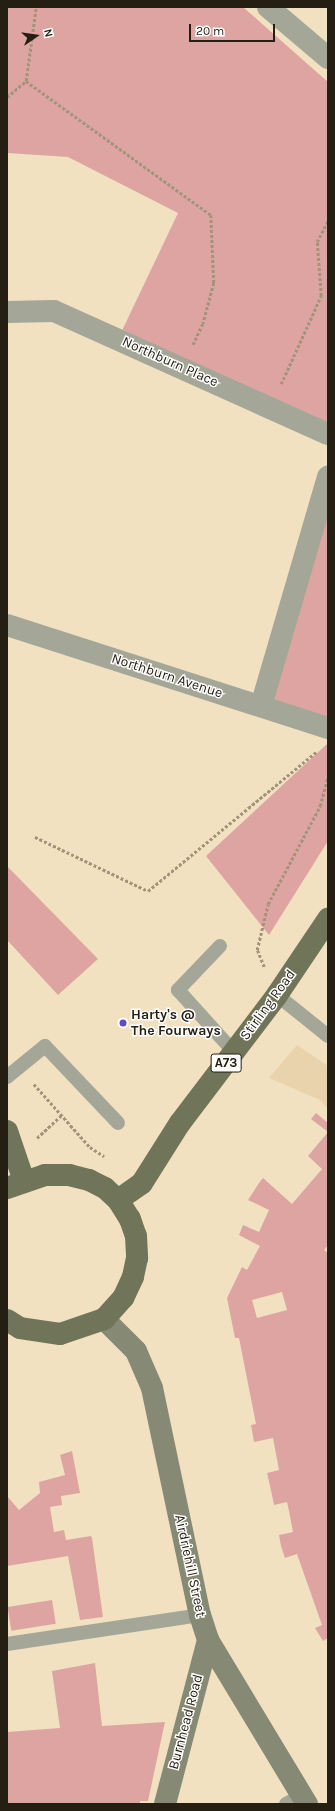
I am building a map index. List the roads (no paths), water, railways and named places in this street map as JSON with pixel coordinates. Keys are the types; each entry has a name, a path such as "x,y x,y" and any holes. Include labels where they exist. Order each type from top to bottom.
{"main road":[{"name":"Stirling Road","path":"118,1200 142,1182 180,1123 276,995 328,919"},
{"path":"7,1131 16,1157 15,1185 44,1175 69,1175 100,1186 118,1200 130,1219 136,1236 137,1258 133,1277 123,1298 104,1319 60,1334 20,1328 7,1320"},
{"name":"Airdriehill Street","path":"104,1319 136,1350 152,1388 200,1615 208,1640 298,1801"},
{"name":"Burnhead Road","path":"165,1804 208,1640"}],"street":[{"path":"268,7 328,58"},
{"name":"Northburn Place","path":"7,312 54,311 328,434"},
{"path":"261,706 328,477"},
{"name":"Northburn Avenue","path":"7,625 261,706 325,737"}],"lane":[{"path":"220,946 178,990 234,1052"},
{"path":"276,995 328,1036"},
{"path":"7,1077 45,1046 118,1123"},
{"path":"7,1644 200,1615"}],"place":[{"name":"Harty's @ The Fourways","path":"123,1023"}]}
